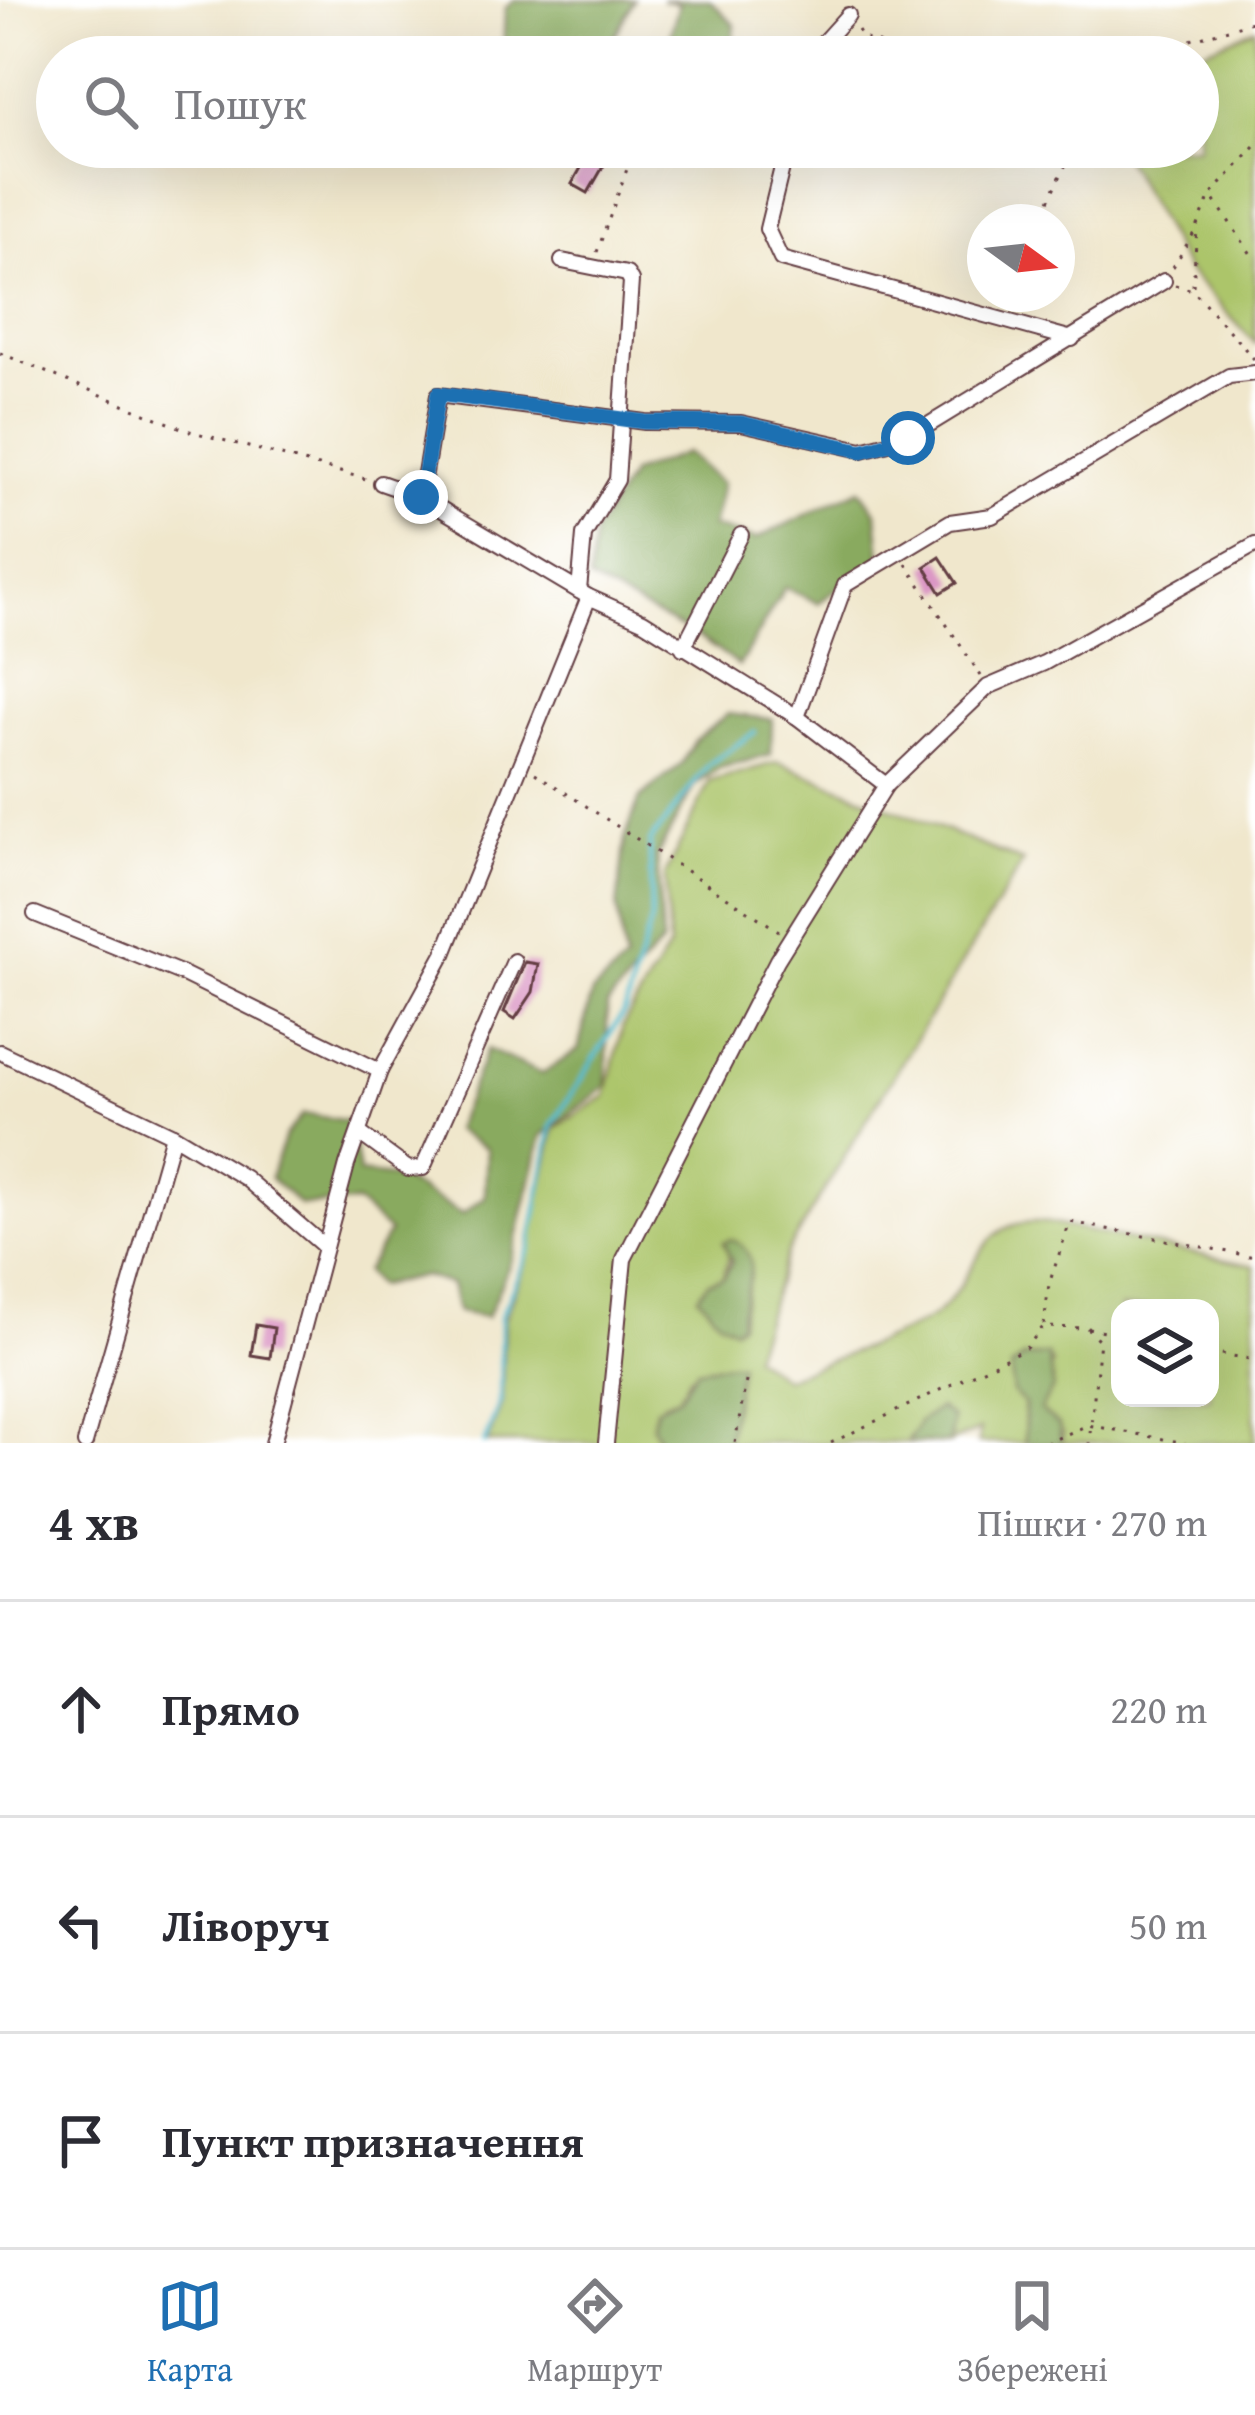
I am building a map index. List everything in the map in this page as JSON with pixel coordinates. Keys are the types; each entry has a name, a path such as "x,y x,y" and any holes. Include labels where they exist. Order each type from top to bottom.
{"street":[{"path":"829,36 848,15"},
{"path":"782,168 766,230 782,259 1072,339"},
{"path":"273,1443 347,1165 362,1135 380,1071 444,954 522,764 584,594 584,535 616,480 631,281 627,274 562,261"},
{"path":"421,497 438,394 645,422 741,423 862,451 908,438 1164,281"},
{"path":"796,717 845,585 950,522 992,516 1229,376 1255,373"},
{"path":"381,483 421,497 584,594 643,621 796,717 886,785"},
{"path":"683,648 742,535"},
{"path":"607,1443 624,1259 791,938 886,785 988,687 1044,662 1255,545"},
{"path":"35,914 182,974 380,1071"},
{"path":"362,1135 407,1169 423,1168 514,961"},
{"path":"0,1052 173,1135 245,1178 325,1247"},
{"path":"85,1443 173,1135"}],"path":[{"path":"848,15 862,36"},
{"path":"1206,36 1255,22"},
{"path":"1255,147 1211,195 1164,281 1193,290 1255,360"},
{"path":"592,267 627,168"},
{"path":"1047,204 1064,168"},
{"path":"1211,195 1255,260"},
{"path":"1193,290 1197,228"},
{"path":"0,353 186,430 381,483"},
{"path":"898,553 988,687"},
{"path":"522,764 662,860 791,938"},
{"path":"831,1443 1026,1348 1043,1327 1049,1284 1070,1222 1255,1258"},
{"path":"1043,1327 1111,1332"},
{"path":"1087,1328 1100,1341 1089,1443"},
{"path":"1219,1354 1255,1360"},
{"path":"735,1443 746,1381"},
{"path":"1046,1443 1088,1425 1185,1443"}],"green space":[{"path":"514,0 634,0 615,36 504,36 505,9"},
{"path":"661,0 710,0 735,25 734,36 670,36 679,4"},
{"path":"1255,28 1255,343 1186,269 1130,168 1219,168 1219,44"},
{"path":"686,453 722,484 712,527 756,539 860,489 877,513 881,558 818,603 785,587 739,666 700,638 589,580 594,533 632,473"},
{"path":"728,714 772,719 771,755 719,768 694,786 657,856 662,943 607,1005 607,1086 542,1135 512,1258 487,1317 457,1312 451,1285 424,1276 377,1286 365,1272 389,1232 357,1203 300,1205 270,1178 285,1136 303,1114 350,1121 359,1173 398,1178 462,1214 485,1197 487,1149 454,1130 487,1049 542,1074 578,1050 592,993 625,962 617,908 625,838 640,798 682,764 695,740"},
{"path":"778,762 1023,862 788,1250 753,1356 784,1378 913,1328 941,1310 994,1236 1008,1227 1049,1223 1255,1266 1255,1443 1061,1443 1063,1432 1040,1410 1052,1363 1047,1356 1023,1358 1025,1443 978,1443 980,1430 949,1443 951,1435 910,1436 908,1443 727,1443 739,1364 690,1375 678,1397 662,1403 655,1433 661,1443 487,1443 502,1403 504,1320 526,1260 555,1128 606,1096 623,1025 669,947 665,875 710,781","holes":["730,1254 750,1262 740,1323 719,1320 699,1296 708,1282 723,1278"]},
{"path":"731,1239 742,1246 751,1265 740,1323 734,1328 719,1320 698,1296 708,1282 724,1277 732,1262 723,1242"},
{"path":"1048,1355 1053,1388 1040,1410 1059,1425 1061,1443 1025,1443 1025,1404 1013,1393 1011,1368 1023,1358"},
{"path":"740,1363 727,1443 661,1443 652,1425 656,1408 678,1397 697,1369"},
{"path":"939,1408 952,1418 949,1443 908,1443 919,1422"}],"building":[{"path":"581,168 602,168 588,193 572,184"},
{"path":"940,557 957,583 941,593 925,567"},
{"path":"525,962 538,964 533,992 515,1019 504,1012"},
{"path":"256,1325 274,1328 270,1358 251,1355"}],"waterway":[{"path":"484,1443 500,1402 501,1316 530,1247 552,1125 625,1010 651,920 650,842 709,764 755,732"}],"route":[{"path":"421,497 438,394 645,422 741,423 862,451 908,438"}]}
